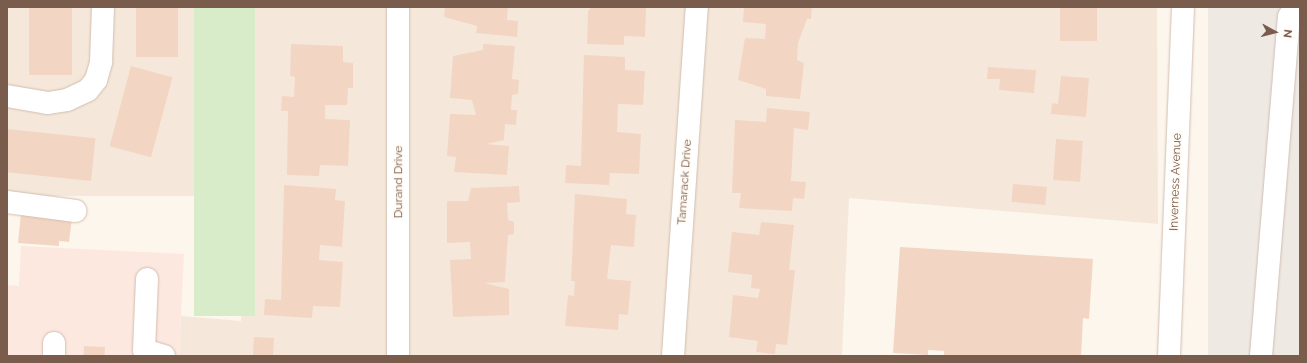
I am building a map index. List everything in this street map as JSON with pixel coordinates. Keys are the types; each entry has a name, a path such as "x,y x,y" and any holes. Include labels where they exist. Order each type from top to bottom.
{"street":[{"path":"7,96 41,102 67,100 88,90 96,80 101,62 104,7"},
{"name":"Durand Drive","path":"398,7 398,356"},
{"name":"Tamarack Drive","path":"674,356 697,7"},
{"name":"Inverness Avenue","path":"1169,356 1183,7"},
{"path":"1261,356 1289,17 1295,7"},
{"path":"7,202 75,210"},
{"path":"147,279 144,350 164,356"}],"shaded area":[{"path":"7,7 194,7 194,196 7,196"},
{"path":"254,7 1157,7 1158,224 849,198 842,356 179,356 181,316 241,321"},
{"path":"1208,7 1300,7 1300,356 1208,356"},
{"path":"21,246 184,254 179,356 7,356 7,285 19,286"}],"green space":[{"path":"194,7 255,7 255,316 194,316"}],"building":[{"path":"29,7 72,7 72,75 29,75"},
{"path":"136,7 178,7 178,57 136,57"},
{"path":"445,7 508,7 507,20 518,21 517,37 476,33 477,26 444,17"},
{"path":"592,7 646,7 645,37 624,36 624,45 587,44 588,11"},
{"path":"744,7 812,7 811,19 807,19 798,43 797,60 804,63 800,99 766,96 766,89 738,80 745,38 765,39 766,24 743,22"},
{"path":"1060,7 1097,7 1097,41 1060,41"},
{"path":"291,44 343,46 343,62 353,63 353,88 348,88 347,105 325,105 325,119 350,120 348,166 320,165 319,176 287,175 288,111 281,111 282,96 294,97 295,77 290,76"},
{"path":"483,44 515,46 512,79 519,80 518,94 512,95 511,110 517,110 516,125 505,124 504,140 486,144 509,146 507,175 454,172 456,157 447,156 450,114 476,115 472,100 450,98 453,56 483,50"},
{"path":"584,55 625,57 625,70 645,71 643,105 618,104 617,132 641,134 639,174 610,173 609,185 565,183 566,165 581,166"},
{"path":"131,66 173,77 151,157 110,146"},
{"path":"988,67 1036,70 1034,93 999,90 1000,79 987,79"},
{"path":"1061,76 1089,78 1086,117 1051,114 1052,103 1058,104"},
{"path":"767,108 810,112 808,130 794,128 791,181 806,182 804,199 793,198 792,211 739,208 741,193 732,193 735,120 766,122"},
{"path":"7,129 96,138 91,181 7,172"},
{"path":"1056,139 1083,141 1080,182 1053,180"},
{"path":"1013,184 1047,187 1045,205 1011,202"},
{"path":"284,185 336,189 335,200 345,201 342,247 320,245 319,260 343,262 340,307 313,306 312,318 264,315 265,299 281,300"},
{"path":"519,186 520,202 507,203 508,220 514,222 514,234 508,235 505,282 484,283 509,289 509,315 453,317 450,260 471,259 470,242 447,243 447,201 468,201 471,188"},
{"path":"575,194 627,199 626,214 636,215 634,247 611,245 607,279 631,281 628,315 619,314 618,330 565,326 568,295 574,296 575,281 571,281"},
{"path":"21,213 72,218 69,242 59,241 59,246 18,243"},
{"path":"761,222 794,225 789,270 795,270 787,345 776,344 775,354 756,352 758,341 729,337 733,295 758,298 760,289 751,288 752,275 728,272 732,232 759,235"},
{"path":"900,247 1093,259 1089,319 1083,318 1081,356 944,356 944,351 928,350 928,355 893,353"},
{"path":"254,337 274,338 273,356 253,356"},
{"path":"84,346 105,347 105,356 83,356"}]}
